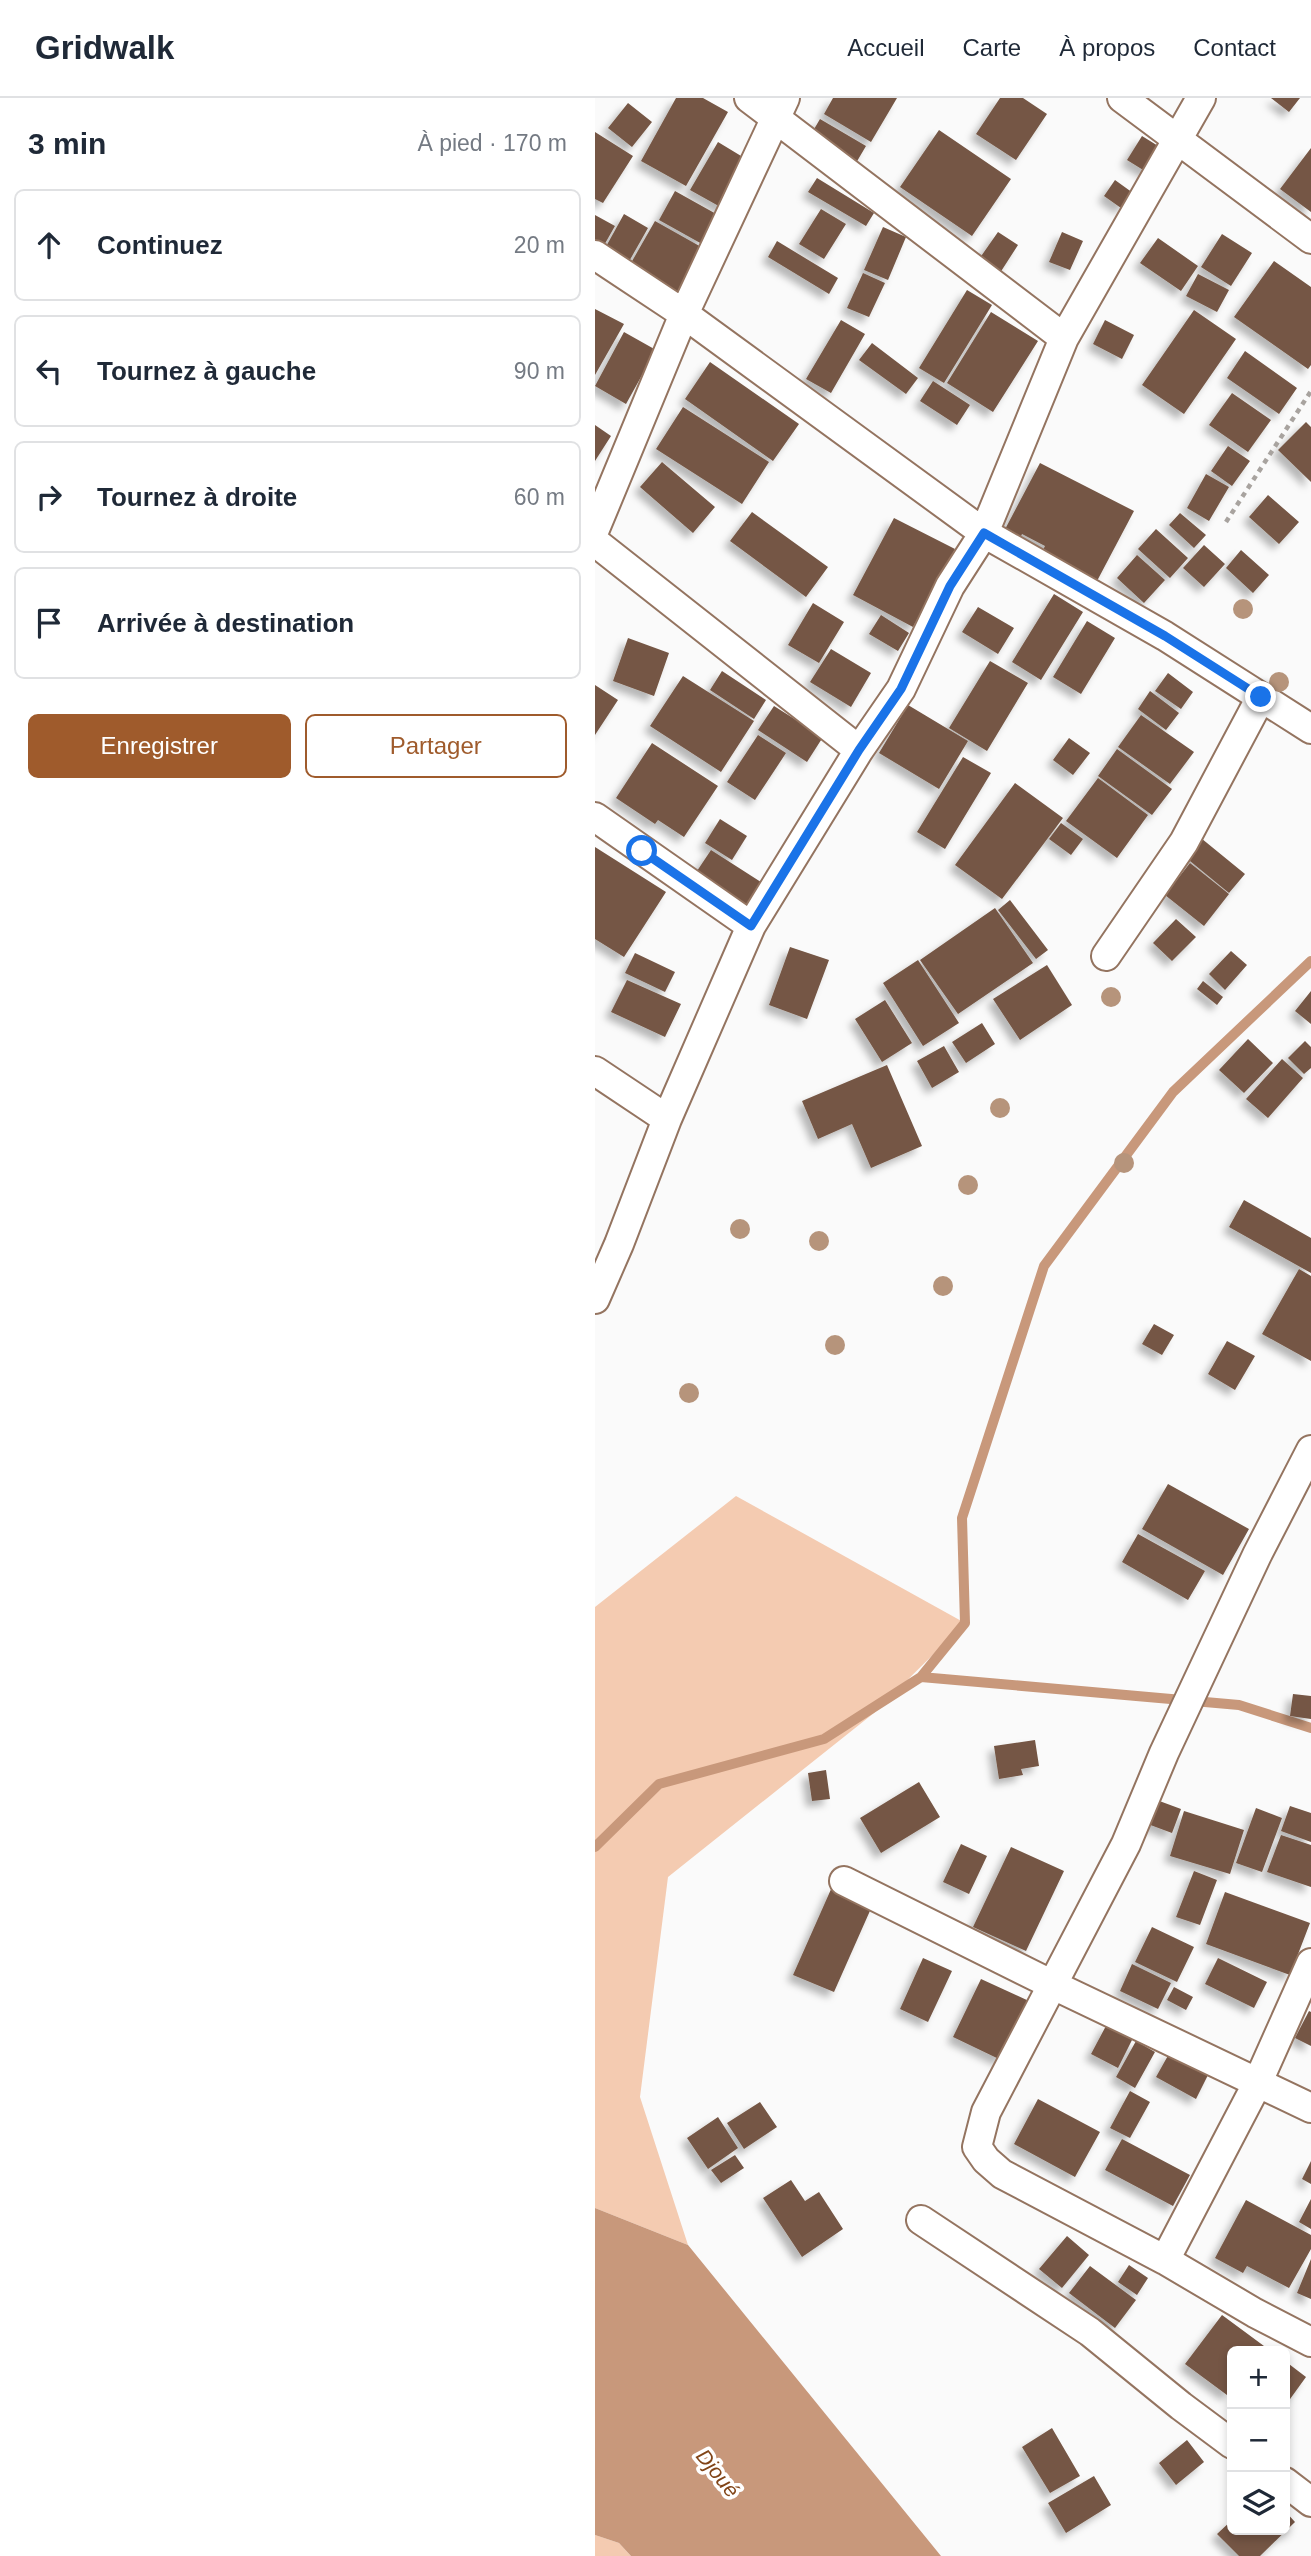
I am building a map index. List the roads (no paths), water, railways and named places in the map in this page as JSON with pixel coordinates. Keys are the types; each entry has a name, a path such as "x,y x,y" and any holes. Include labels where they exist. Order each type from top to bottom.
{"street":[{"path":"749,98 781,108 1063,338"},
{"path":"1122,98 1311,239"},
{"path":"595,1299 667,1119 751,926 859,750 901,689 950,586 984,533 1063,338 1202,98"},
{"path":"595,529 684,314 781,108"},
{"path":"595,255 684,314 984,533 1165,636 1311,729"},
{"path":"595,542 859,750"},
{"path":"1105,956 1184,842 1261,697"},
{"path":"595,817 751,926"},
{"path":"595,1071 667,1119"},
{"path":"1311,1450 1257,1555 1164,1753 1126,1844 986,2112 977,2147 986,2161 1002,2174 1165,2260 1311,2342"},
{"path":"845,1881 1051,1984 1311,2108"},
{"path":"1165,2260 1257,2084 1311,1963"},
{"path":"921,2220 1090,2332 1227,2440"},
{"path":"1290,2486 1311,2502"}],"water":[{"name":"Djoué","path":"595,2208 688,2245 941,2556 631,2556 619,2543 595,2535"}],"waterway":[{"path":"595,1847 659,1784 824,1739 921,1677 965,1623 962,1518 1044,1266 1173,1092 1311,961"},
{"path":"921,1677 1239,1705 1311,1728"}]}
